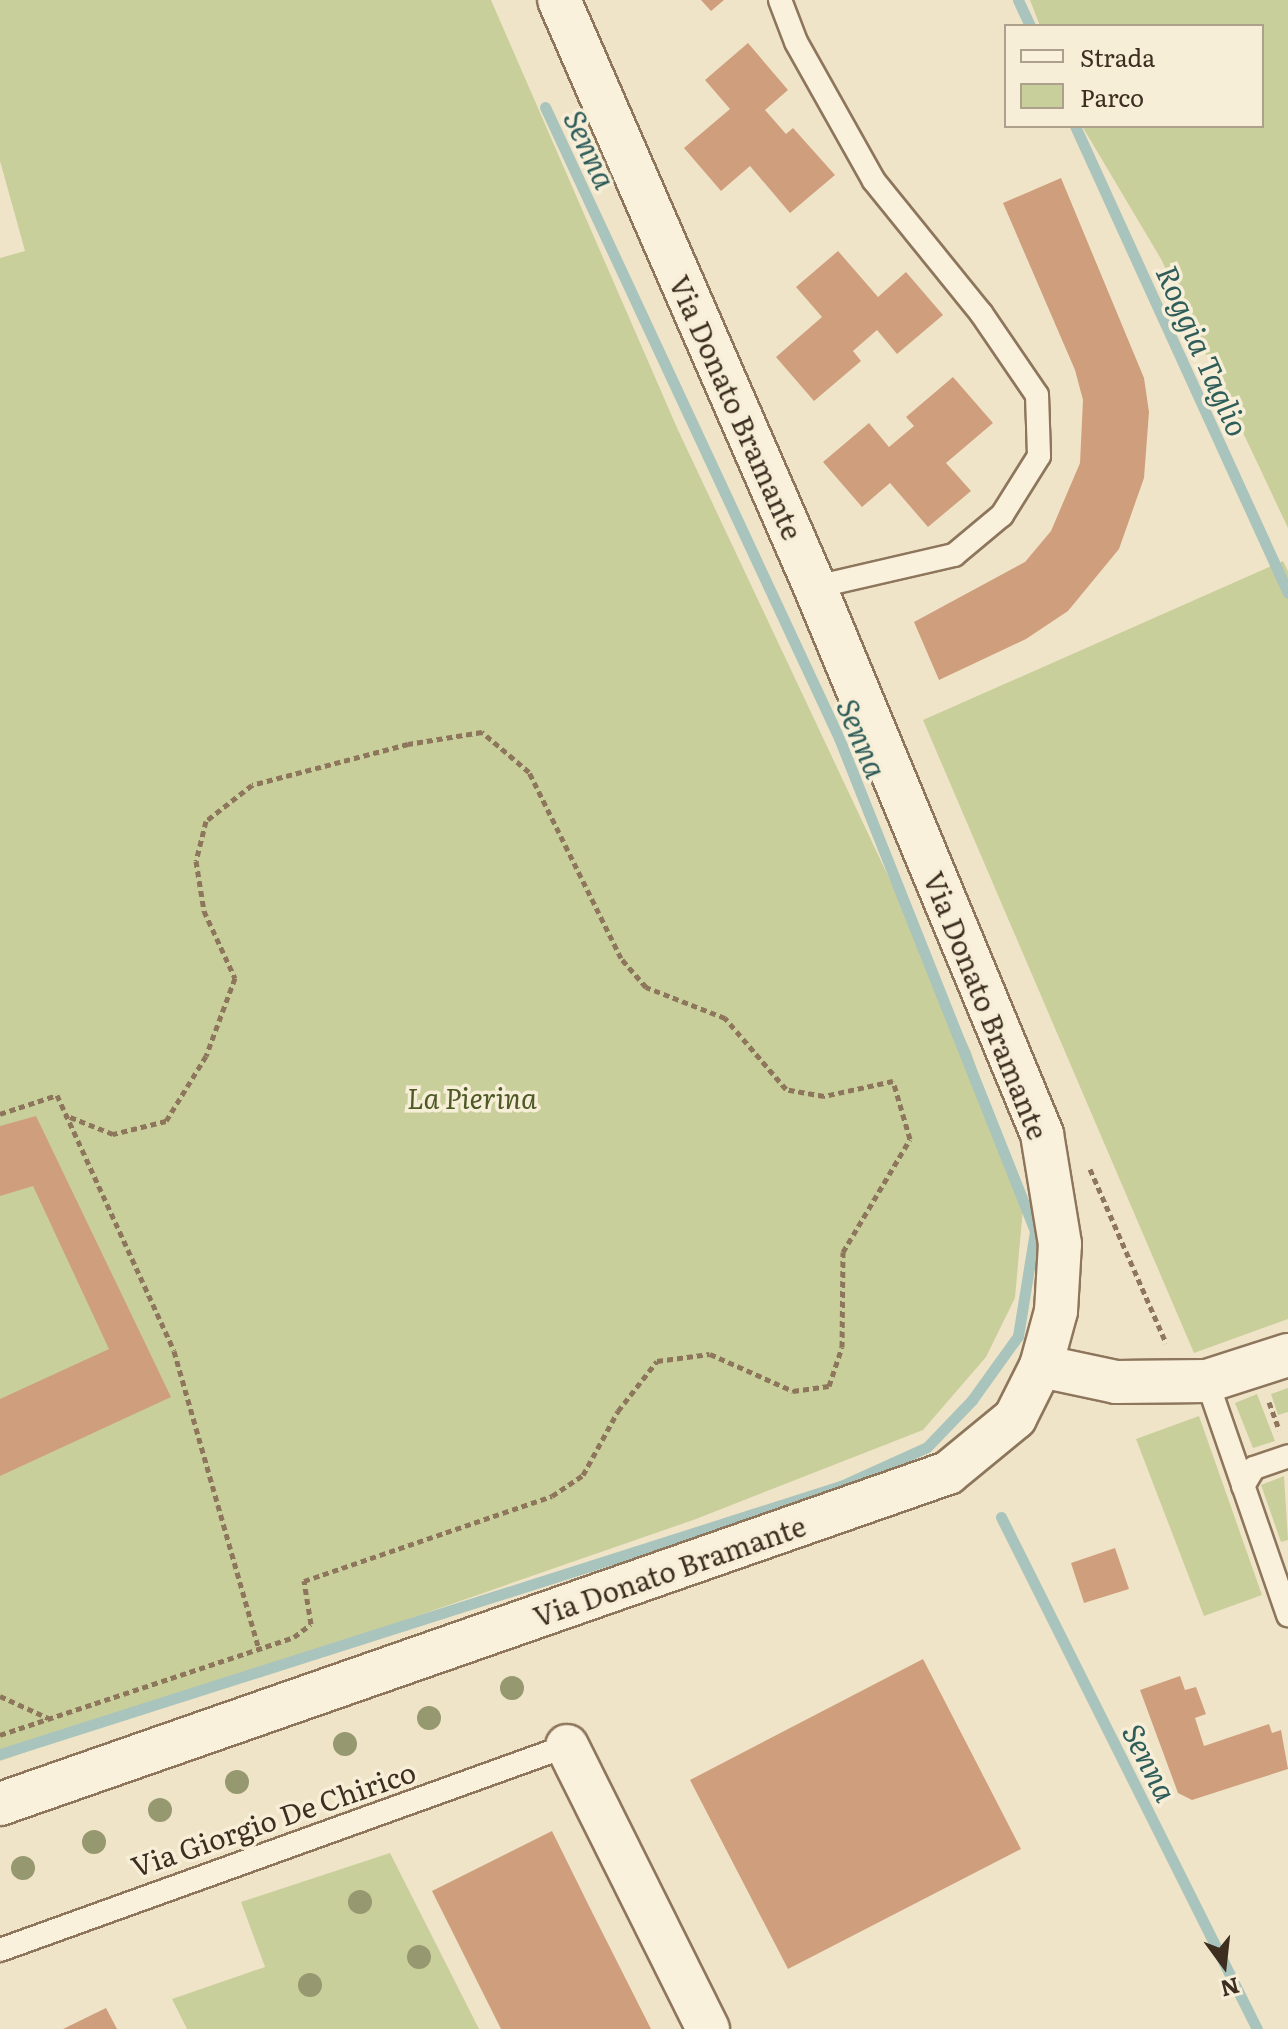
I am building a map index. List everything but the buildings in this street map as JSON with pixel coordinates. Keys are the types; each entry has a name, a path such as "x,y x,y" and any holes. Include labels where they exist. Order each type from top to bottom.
{"street":[{"name":"Via Donato Bramante","path":"0,1804 948,1473 1015,1418 1041,1366 1056,1311 1060,1244 1042,1134 815,587 559,0"},
{"path":"1041,1366 1116,1382 1207,1381 1272,1360"},
{"path":"567,1746 708,2029"}],"lane":[{"path":"780,0 796,42 874,181 981,313 1037,395 1039,456 1002,515 954,555 815,587"},
{"path":"1207,1381 1243,1486 1280,1564 1288,1615"},
{"path":"1243,1486 1254,1468 1288,1456"},
{"name":"Via Giorgio De Chirico","path":"0,1950 567,1746"}],"path":[{"path":"0,1735 294,1637 311,1624 304,1581 552,1496 583,1475 618,1411 657,1361 710,1354 793,1391 829,1386 842,1347 843,1252 910,1139 893,1081 824,1096 786,1089 725,1018 646,987 621,958 529,772 482,732 408,744 252,785 206,821 196,861 204,911 235,978 206,1056 166,1121 113,1134 65,1115"},
{"path":"0,1114 57,1095 174,1351 259,1649"},
{"path":"1272,1360 1288,1456"},
{"path":"0,1696 49,1719"}],"green space":[{"name":"La Pierina","path":"0,0 491,0 678,430 971,1052 1023,1208 1015,1298 986,1357 923,1430 696,1519 0,1761 0,258 25,251 0,161"},
{"path":"1030,0 1288,0 1288,528 1161,259 1083,128 1264,128 1264,24 1039,24"},
{"path":"1283,561 1288,571 1288,1319 1194,1353 923,720"},
{"path":"1288,1388 1288,1412 1278,1415 1271,1394"},
{"path":"1257,1394 1275,1441 1253,1448 1235,1403"},
{"path":"1199,1416 1262,1595 1204,1616 1136,1439"},
{"path":"1284,1476 1288,1540 1281,1542 1261,1485"},
{"path":"390,1853 479,2029 187,2029 172,1999 265,1967 241,1902"}],"waterway":[{"name":"Roggia Taglio","path":"1018,0 1029,24"},
{"name":"Senna","path":"0,1754 841,1486 927,1447 972,1400 1018,1336 1035,1231 839,738 545,107"},
{"name":"Roggia Taglio","path":"1076,128 1288,593"},
{"name":"Senna","path":"1001,1517 1257,2029"}]}
